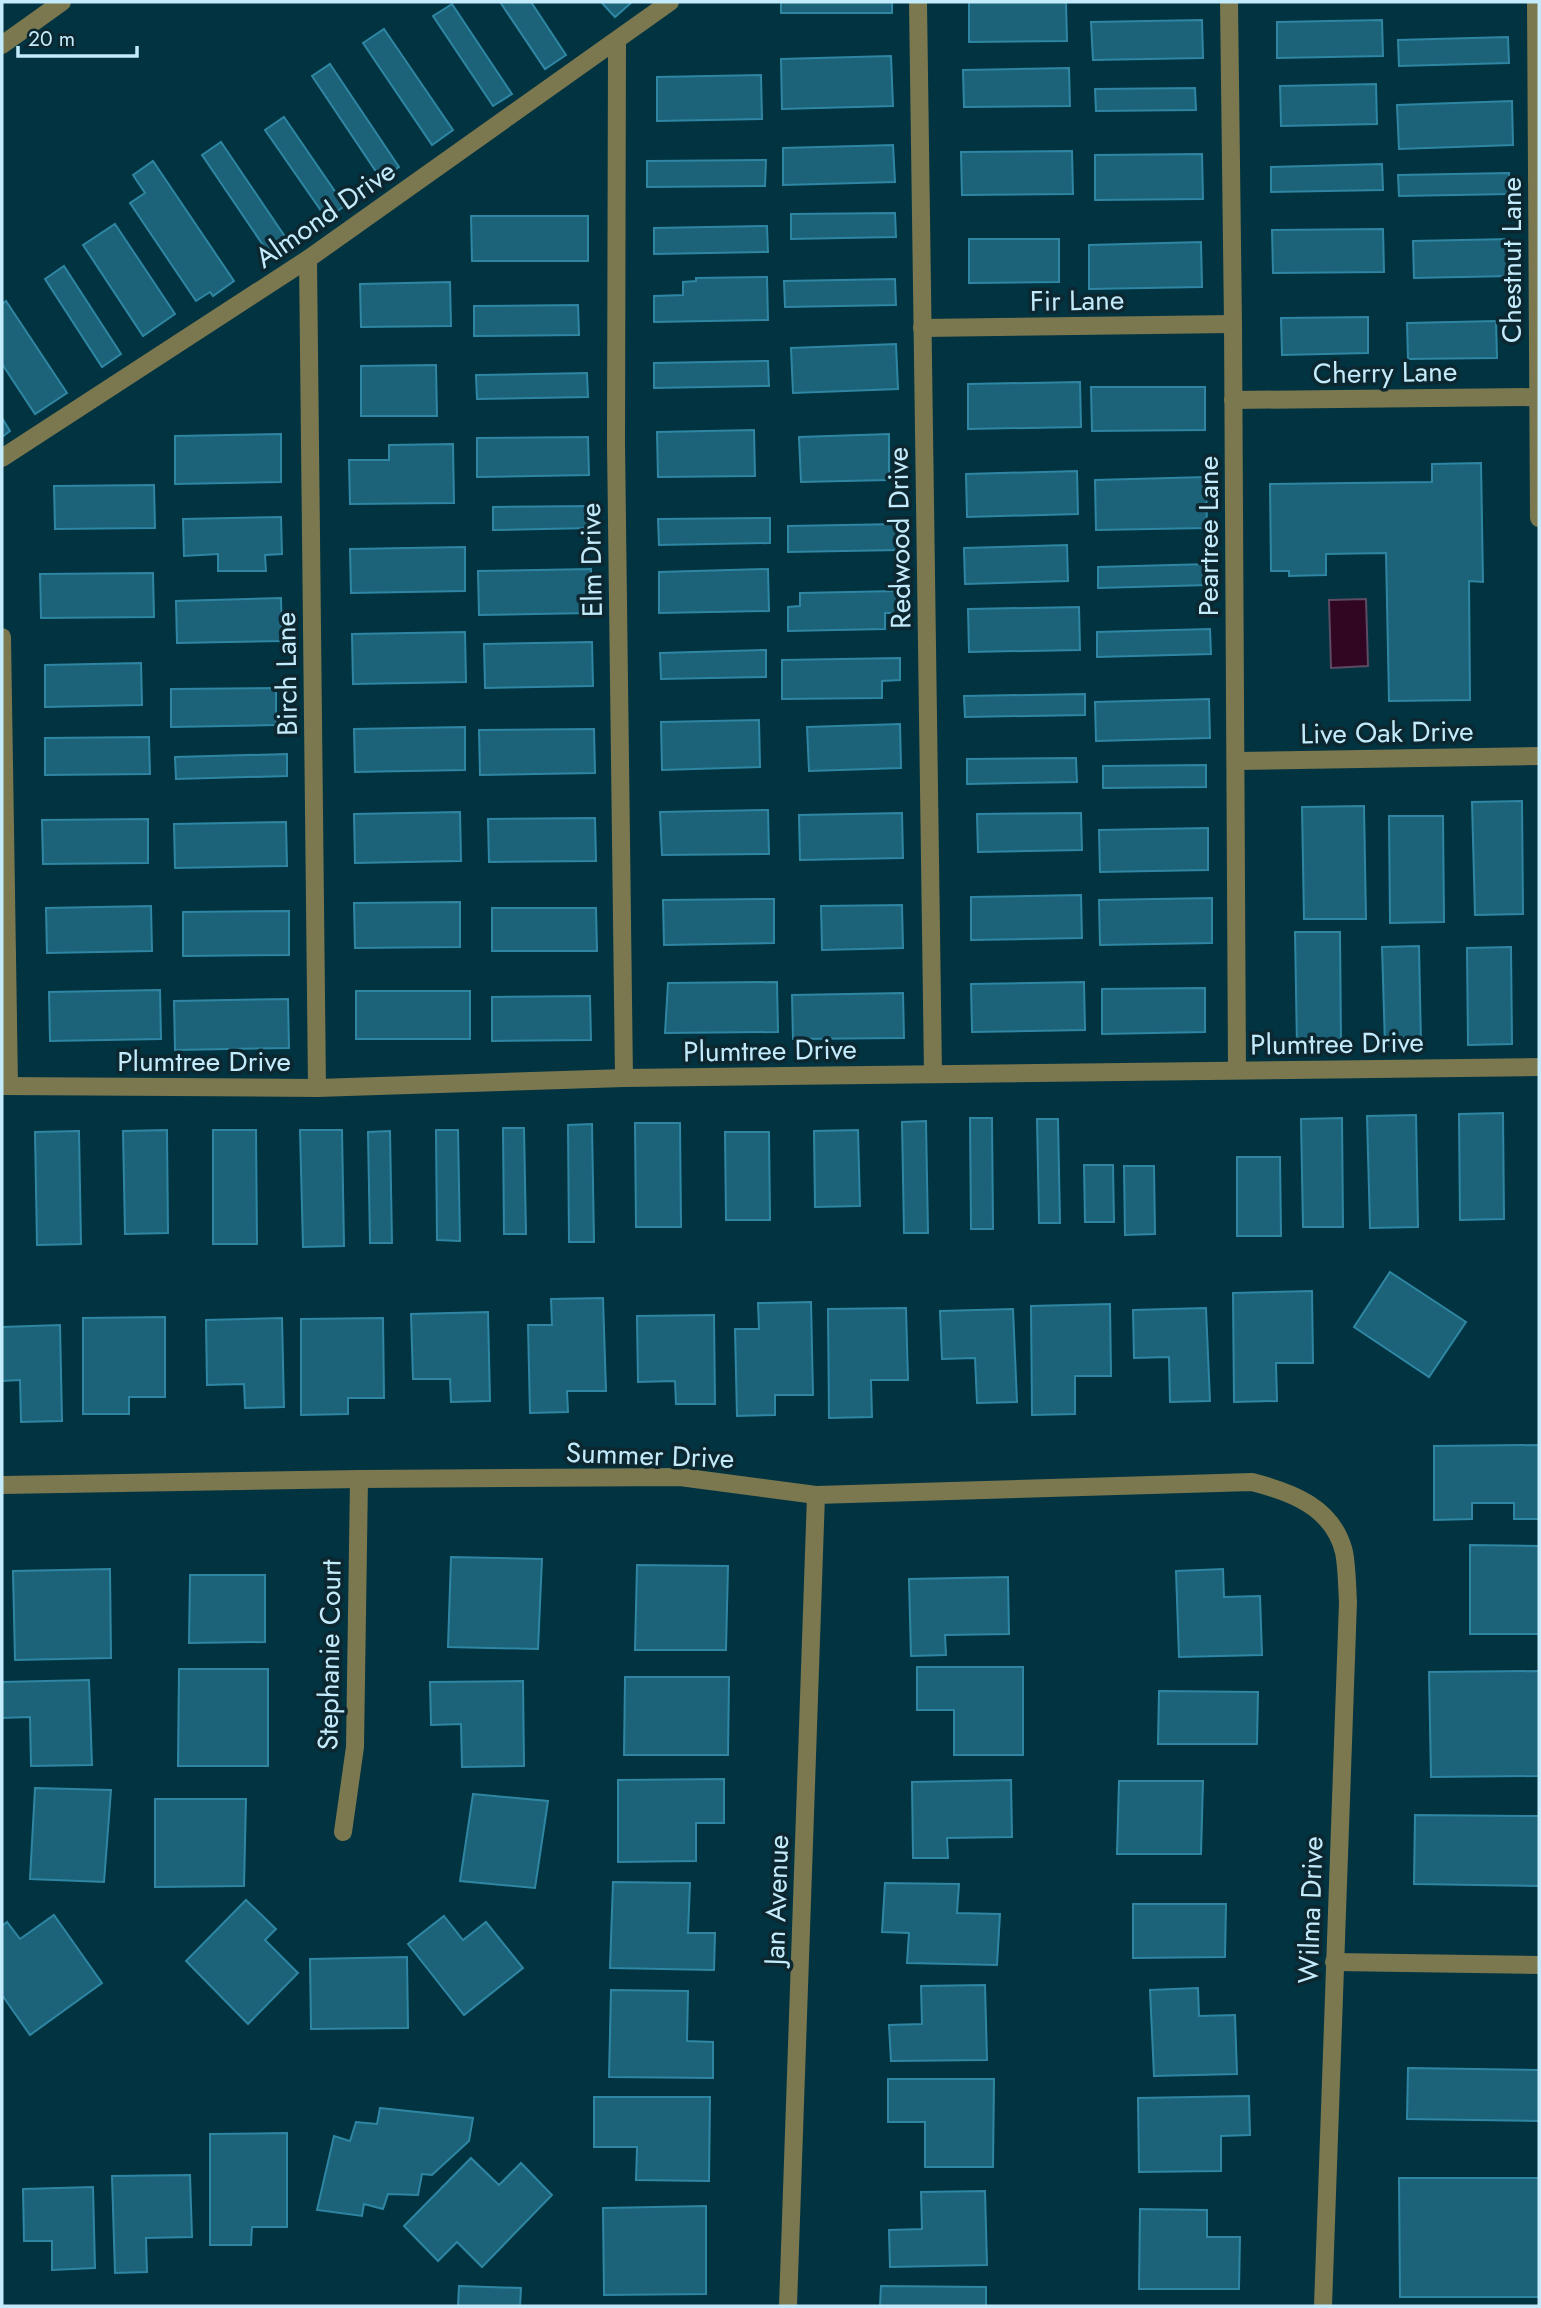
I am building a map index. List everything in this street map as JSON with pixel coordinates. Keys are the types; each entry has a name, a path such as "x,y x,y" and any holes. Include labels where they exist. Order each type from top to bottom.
{"street":[{"path":"2,45 62,2"},
{"name":"Almond Drive","path":"2,458 308,259 670,2"},
{"name":"Redwood Drive","path":"918,2 933,1074"},
{"name":"Peartree Lane","path":"1229,2 1237,1070"},
{"name":"Chestnut Lane","path":"1536,2 1539,518"},
{"name":"Elm Drive","path":"617,41 616,443 625,1079"},
{"name":"Birch Lane","path":"308,259 317,1087"},
{"name":"Fir Lane","path":"922,328 1233,324"},
{"name":"Cherry Lane","path":"1233,400 1538,397"},
{"path":"2,637 5,1086"},
{"name":"Live Oak Drive","path":"1236,761 1539,756"},
{"name":"Plumtree Drive","path":"5,1086 317,1087 625,1079 1539,1067"},
{"name":"Summer Drive","path":"2,1485 680,1477 816,1495 1252,1482 1302,1498 1327,1519"},
{"name":"Stephanie Court","path":"343,1832 355,1747 359,1479"},
{"name":"Jan Avenue","path":"788,2306 816,1495"},
{"name":"Wilma Drive","path":"1324,2306 1348,1602 1344,1552 1335,1529 1327,1519"},
{"path":"1334,1962 1539,1965"}],"shaded area":[{"path":"1366,599 1368,666 1331,668 1329,600"}],"building":[{"path":"500,2 531,2 566,55 545,69"},
{"path":"601,2 632,2 615,17"},
{"path":"781,2 892,2 892,13 781,13"},
{"path":"969,2 1066,2 1067,41 969,42"},
{"path":"452,4 512,94 493,106 433,16"},
{"path":"1202,20 1203,58 1093,60 1091,22"},
{"path":"1382,20 1383,56 1277,58 1277,22"},
{"path":"384,29 453,130 432,145 363,43"},
{"path":"1508,37 1509,63 1399,66 1398,40"},
{"path":"891,56 893,106 782,109 781,59"},
{"path":"330,64 399,167 381,179 312,76"},
{"path":"1069,68 1070,106 964,107 963,70"},
{"path":"761,75 762,119 657,121 657,77"},
{"path":"1376,84 1377,124 1281,126 1280,86"},
{"path":"1195,88 1196,110 1096,111 1095,89"},
{"path":"1512,101 1513,145 1399,149 1397,105"},
{"path":"284,117 345,206 326,218 265,130"},
{"path":"221,142 290,244 271,257 202,155"},
{"path":"893,145 895,182 783,185 783,148"},
{"path":"1072,151 1073,194 962,195 961,152"},
{"path":"1202,154 1203,199 1095,200 1095,155"},
{"path":"766,160 765,186 647,187 647,161"},
{"path":"153,161 234,281 213,296 210,292 196,301 130,203 145,193 133,175"},
{"path":"1382,164 1383,190 1271,192 1271,167"},
{"path":"1509,173 1510,194 1399,196 1398,175"},
{"path":"895,213 896,237 791,239 791,214"},
{"path":"471,216 588,216 588,261 472,261"},
{"path":"115,224 175,314 143,336 83,245"},
{"path":"767,226 768,252 654,254 654,228"},
{"path":"1383,229 1384,272 1273,273 1272,230"},
{"path":"969,239 1059,239 1059,282 969,283"},
{"path":"1510,239 1511,276 1414,278 1413,241"},
{"path":"1201,242 1202,287 1089,289 1089,245"},
{"path":"64,266 121,354 102,367 45,279"},
{"path":"767,277 768,320 654,322 654,296 683,295 683,282 696,281 696,278"},
{"path":"895,279 896,305 785,307 784,281"},
{"path":"450,282 451,326 361,327 360,284"},
{"path":"6,301 67,393 35,414 2,364 2,304"},
{"path":"578,305 579,335 474,336 474,306"},
{"path":"1368,317 1368,353 1282,355 1281,318"},
{"path":"1496,321 1497,358 1408,359 1407,323"},
{"path":"896,344 898,389 793,393 791,348"},
{"path":"768,361 769,386 654,388 654,363"},
{"path":"436,365 437,416 361,416 361,366"},
{"path":"587,373 588,397 477,399 476,375"},
{"path":"1080,382 1081,427 968,429 968,384"},
{"path":"1091,387 1205,387 1205,430 1092,431"},
{"path":"2,418 10,431 2,437"},
{"path":"754,430 755,476 658,477 657,432"},
{"path":"281,434 281,482 175,484 175,436"},
{"path":"889,434 889,480 801,482 799,437"},
{"path":"588,437 589,475 477,477 477,438"},
{"path":"453,444 454,503 350,504 349,460 389,460 389,445"},
{"path":"1481,463 1483,582 1469,581 1470,700 1389,701 1386,553 1326,554 1326,575 1289,576 1289,571 1271,571 1270,484 1432,482 1432,464"},
{"path":"1077,471 1078,514 967,517 966,474"},
{"path":"1206,477 1207,528 1096,530 1095,480"},
{"path":"154,485 155,528 55,529 54,486"},
{"path":"591,506 591,528 493,530 493,507"},
{"path":"281,517 282,554 265,555 266,571 218,571 218,554 184,556 183,519"},
{"path":"770,518 770,543 659,545 658,519"},
{"path":"899,524 900,550 788,552 788,526"},
{"path":"1067,545 1068,581 965,584 964,548"},
{"path":"465,547 465,591 351,593 350,549"},
{"path":"1209,564 1209,585 1098,588 1098,567"},
{"path":"591,569 591,613 479,615 478,571"},
{"path":"768,569 769,611 659,613 659,572"},
{"path":"153,573 154,617 41,618 40,574"},
{"path":"897,591 897,613 885,613 885,629 788,631 788,607 800,606 800,593"},
{"path":"281,598 282,641 177,643 176,601"},
{"path":"1079,607 1080,650 969,652 968,609"},
{"path":"1210,629 1211,654 1097,657 1097,632"},
{"path":"465,632 466,682 353,684 352,634"},
{"path":"592,642 593,686 485,688 484,644"},
{"path":"766,650 766,677 661,679 660,653"},
{"path":"900,658 900,680 882,681 882,698 782,699 782,660"},
{"path":"141,663 142,705 45,707 45,665"},
{"path":"276,688 276,725 171,727 171,689"},
{"path":"1085,694 1085,715 965,717 964,696"},
{"path":"1209,699 1210,738 1096,741 1095,702"},
{"path":"759,720 760,767 662,770 661,722"},
{"path":"900,724 901,768 809,771 807,727"},
{"path":"465,727 465,770 355,772 354,729"},
{"path":"594,729 595,773 480,775 479,730"},
{"path":"149,737 150,774 45,775 45,738"},
{"path":"287,754 287,776 176,779 175,757"},
{"path":"1076,758 1077,782 967,784 967,759"},
{"path":"1206,765 1206,787 1103,788 1103,766"},
{"path":"1522,801 1523,914 1475,915 1472,802"},
{"path":"1364,806 1366,919 1304,919 1302,807"},
{"path":"768,810 769,854 662,855 660,812"},
{"path":"460,812 461,861 355,863 354,814"},
{"path":"902,813 903,858 800,860 799,815"},
{"path":"1081,813 1082,850 978,852 977,814"},
{"path":"1389,816 1443,816 1444,922 1390,923"},
{"path":"595,818 596,861 489,862 488,819"},
{"path":"148,819 148,863 43,864 42,820"},
{"path":"286,822 287,866 175,868 174,824"},
{"path":"1208,828 1208,870 1100,872 1099,830"},
{"path":"1081,895 1082,938 971,940 971,897"},
{"path":"1212,898 1212,943 1100,945 1099,900"},
{"path":"774,899 774,943 664,945 663,900"},
{"path":"460,902 460,947 355,948 354,903"},
{"path":"902,905 903,948 822,950 821,906"},
{"path":"151,906 152,951 47,953 46,908"},
{"path":"492,908 596,908 597,951 492,951"},
{"path":"289,911 289,955 183,956 183,912"},
{"path":"1295,932 1340,932 1341,1046 1297,1047"},
{"path":"1419,946 1421,1045 1385,1046 1382,947"},
{"path":"1511,947 1512,1044 1468,1045 1467,948"},
{"path":"777,982 778,1032 665,1033 668,983"},
{"path":"1084,982 1085,1030 972,1032 971,984"},
{"path":"1205,988 1205,1032 1102,1034 1102,989"},
{"path":"160,990 161,1039 50,1041 49,992"},
{"path":"356,991 470,991 470,1039 356,1039"},
{"path":"903,993 904,1038 793,1039 792,995"},
{"path":"590,996 591,1040 492,1041 492,997"},
{"path":"288,999 289,1048 175,1050 174,1001"},
{"path":"1503,1113 1504,1219 1460,1220 1459,1114"},
{"path":"1416,1115 1418,1227 1370,1228 1367,1116"},
{"path":"970,1118 992,1118 993,1229 971,1229"},
{"path":"1342,1118 1343,1227 1303,1227 1301,1119"},
{"path":"1037,1119 1058,1119 1060,1223 1039,1223"},
{"path":"926,1121 928,1233 904,1233 902,1122"},
{"path":"635,1123 680,1123 681,1227 636,1227"},
{"path":"592,1124 594,1242 569,1242 568,1125"},
{"path":"503,1128 524,1128 526,1234 504,1234"},
{"path":"167,1130 168,1233 125,1234 123,1131"},
{"path":"213,1130 256,1130 257,1244 213,1244"},
{"path":"300,1130 342,1130 344,1246 303,1247"},
{"path":"436,1130 458,1130 460,1241 437,1240"},
{"path":"858,1130 860,1206 815,1207 814,1131"},
{"path":"79,1131 81,1244 37,1245 35,1132"},
{"path":"390,1131 392,1243 370,1243 368,1132"},
{"path":"725,1132 769,1132 770,1220 726,1220"},
{"path":"1237,1157 1280,1157 1281,1236 1237,1236"},
{"path":"1084,1165 1113,1165 1114,1222 1085,1222"},
{"path":"1124,1166 1154,1166 1155,1234 1125,1235"},
{"path":"1390,1272 1466,1322 1429,1377 1354,1327"},
{"path":"1312,1291 1313,1363 1276,1363 1277,1401 1234,1402 1233,1293"},
{"path":"603,1298 606,1391 567,1391 568,1412 530,1413 528,1325 552,1325 551,1299"},
{"path":"811,1302 813,1395 775,1395 775,1415 737,1416 735,1329 759,1329 758,1303"},
{"path":"1110,1304 1111,1376 1075,1376 1075,1414 1032,1415 1031,1306"},
{"path":"906,1308 908,1380 871,1380 872,1417 829,1418 828,1309"},
{"path":"1206,1308 1210,1401 1170,1402 1169,1357 1134,1358 1133,1310"},
{"path":"1013,1309 1017,1402 977,1403 975,1358 942,1359 940,1311"},
{"path":"488,1312 490,1401 451,1402 450,1379 413,1379 411,1314"},
{"path":"714,1315 715,1404 676,1404 675,1381 638,1382 637,1316"},
{"path":"165,1317 165,1397 129,1397 129,1414 83,1414 83,1318"},
{"path":"282,1318 284,1407 245,1408 244,1384 207,1385 206,1320"},
{"path":"383,1318 384,1398 348,1398 348,1414 301,1415 301,1319"},
{"path":"60,1325 62,1421 21,1422 20,1380 2,1381 2,1327"},
{"path":"1539,1445 1539,1519 1514,1519 1514,1503 1472,1503 1472,1519 1434,1520 1434,1446"},
{"path":"1470,1545 1539,1546 1539,1634 1470,1634"},
{"path":"451,1557 542,1559 538,1649 448,1647"},
{"path":"637,1565 728,1566 726,1650 635,1650"},
{"path":"110,1569 111,1658 15,1660 13,1571"},
{"path":"1223,1569 1224,1597 1260,1596 1262,1655 1179,1657 1176,1571"},
{"path":"190,1575 265,1575 265,1642 189,1643"},
{"path":"1008,1577 1009,1634 945,1635 946,1655 911,1656 909,1579"},
{"path":"917,1667 1023,1667 1023,1755 954,1755 954,1710 917,1710"},
{"path":"179,1669 268,1669 268,1766 178,1766"},
{"path":"1539,1671 1539,1776 1431,1777 1429,1672"},
{"path":"625,1677 729,1677 728,1755 624,1755"},
{"path":"89,1680 92,1765 31,1766 30,1717 2,1718 2,1682"},
{"path":"523,1681 524,1766 462,1767 461,1724 431,1725 430,1682"},
{"path":"1159,1691 1258,1692 1257,1744 1158,1744"},
{"path":"724,1779 724,1823 696,1823 696,1861 618,1862 618,1780"},
{"path":"1011,1780 1012,1837 947,1838 948,1858 913,1858 912,1782"},
{"path":"1119,1781 1203,1781 1201,1854 1117,1854"},
{"path":"35,1788 111,1790 104,1882 30,1879"},
{"path":"473,1794 548,1801 535,1888 460,1881"},
{"path":"155,1799 246,1799 244,1886 155,1887"},
{"path":"1415,1815 1539,1816 1539,1886 1414,1884"},
{"path":"613,1882 690,1883 688,1933 715,1933 714,1970 610,1968"},
{"path":"885,1883 959,1884 957,1913 1000,1914 997,1965 907,1963 909,1933 882,1932"},
{"path":"246,1900 276,1929 265,1940 298,1973 248,2024 186,1961"},
{"path":"1133,1904 1226,1904 1225,1957 1133,1958"},
{"path":"54,1915 102,1983 30,2035 2,1995 2,1926 7,1922 20,1939"},
{"path":"444,1916 463,1940 486,1922 523,1968 464,2015 408,1944"},
{"path":"407,1957 408,2028 311,2029 310,1959"},
{"path":"985,1985 987,2060 891,2061 889,2025 922,2024 921,1986"},
{"path":"1198,1988 1199,2016 1235,2015 1237,2074 1154,2076 1150,1990"},
{"path":"611,1990 688,1991 687,2041 713,2042 713,2078 609,2077"},
{"path":"1408,2068 1539,2070 1539,2121 1407,2119"},
{"path":"888,2079 994,2079 993,2167 925,2167 925,2122 888,2122"},
{"path":"1249,2096 1250,2135 1221,2136 1221,2171 1139,2172 1138,2098"},
{"path":"594,2097 710,2097 709,2181 636,2180 637,2147 594,2147"},
{"path":"380,2108 473,2118 469,2141 432,2175 422,2174 418,2195 388,2194 383,2209 364,2204 362,2216 317,2210 334,2136 350,2141 356,2122 377,2124"},
{"path":"287,2133 287,2227 252,2227 251,2245 210,2245 210,2134"},
{"path":"471,2158 499,2185 521,2163 552,2195 482,2267 457,2242 438,2261 404,2226"},
{"path":"190,2175 192,2237 146,2238 147,2272 115,2273 112,2176"},
{"path":"1399,2178 1539,2178 1539,2297 1400,2297"},
{"path":"93,2187 95,2268 52,2270 52,2241 24,2241 23,2189"},
{"path":"985,2191 987,2265 890,2267 889,2230 922,2229 921,2192"},
{"path":"706,2206 706,2294 604,2295 603,2208"},
{"path":"1140,2209 1207,2210 1207,2237 1240,2237 1239,2289 1139,2289"},
{"path":"459,2286 521,2288 520,2306 458,2306"},
{"path":"881,2286 986,2287 986,2306 880,2306"}]}
